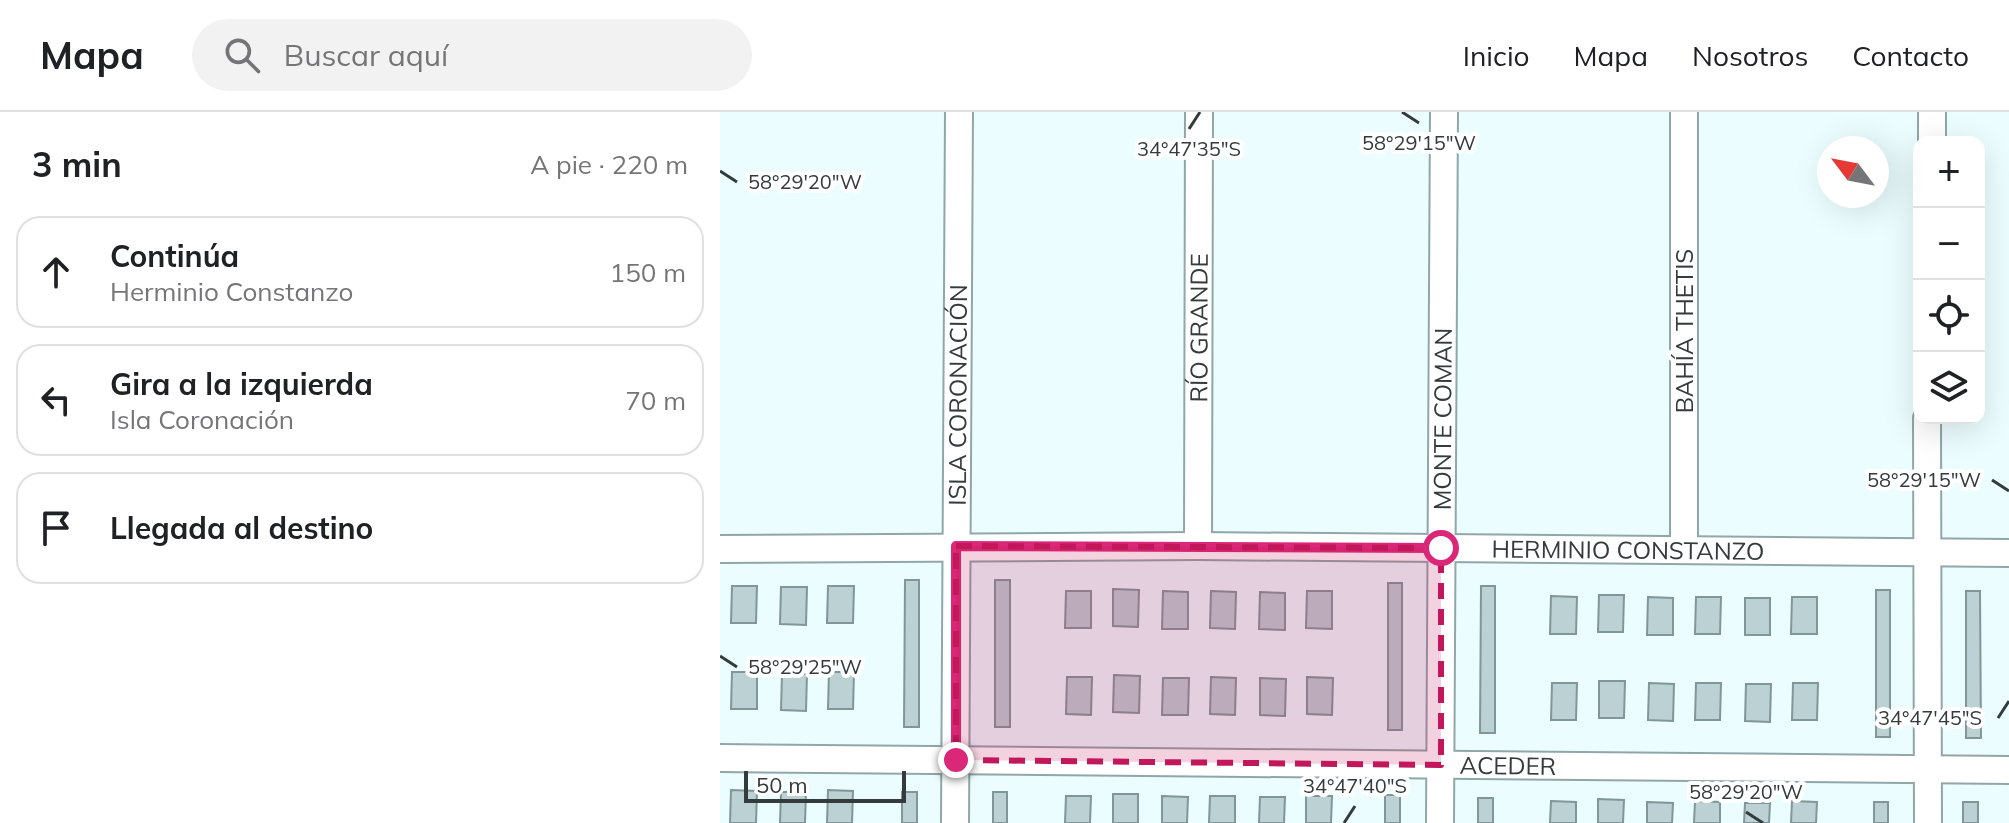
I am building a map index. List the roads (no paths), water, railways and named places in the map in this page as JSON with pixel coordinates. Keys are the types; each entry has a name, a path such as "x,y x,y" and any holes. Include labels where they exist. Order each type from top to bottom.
{"street":[{"name":"ISLA CORONACIÓN","path":"955,823 959,112"},
{"name":"RÍO GRANDE","path":"1198,546 1199,112"},
{"name":"MONTE COMAN","path":"1440,823 1444,112"},
{"name":"BAHÍA THETIS","path":"1684,112 1684,549"},
{"path":"1932,112 1932,136"},
{"path":"1927,424 1928,823"},
{"name":"HERMINIO CONSTANZO","path":"720,549 1198,546 2009,553"},
{"name":"ACEDER","path":"720,758 2009,770"}]}
